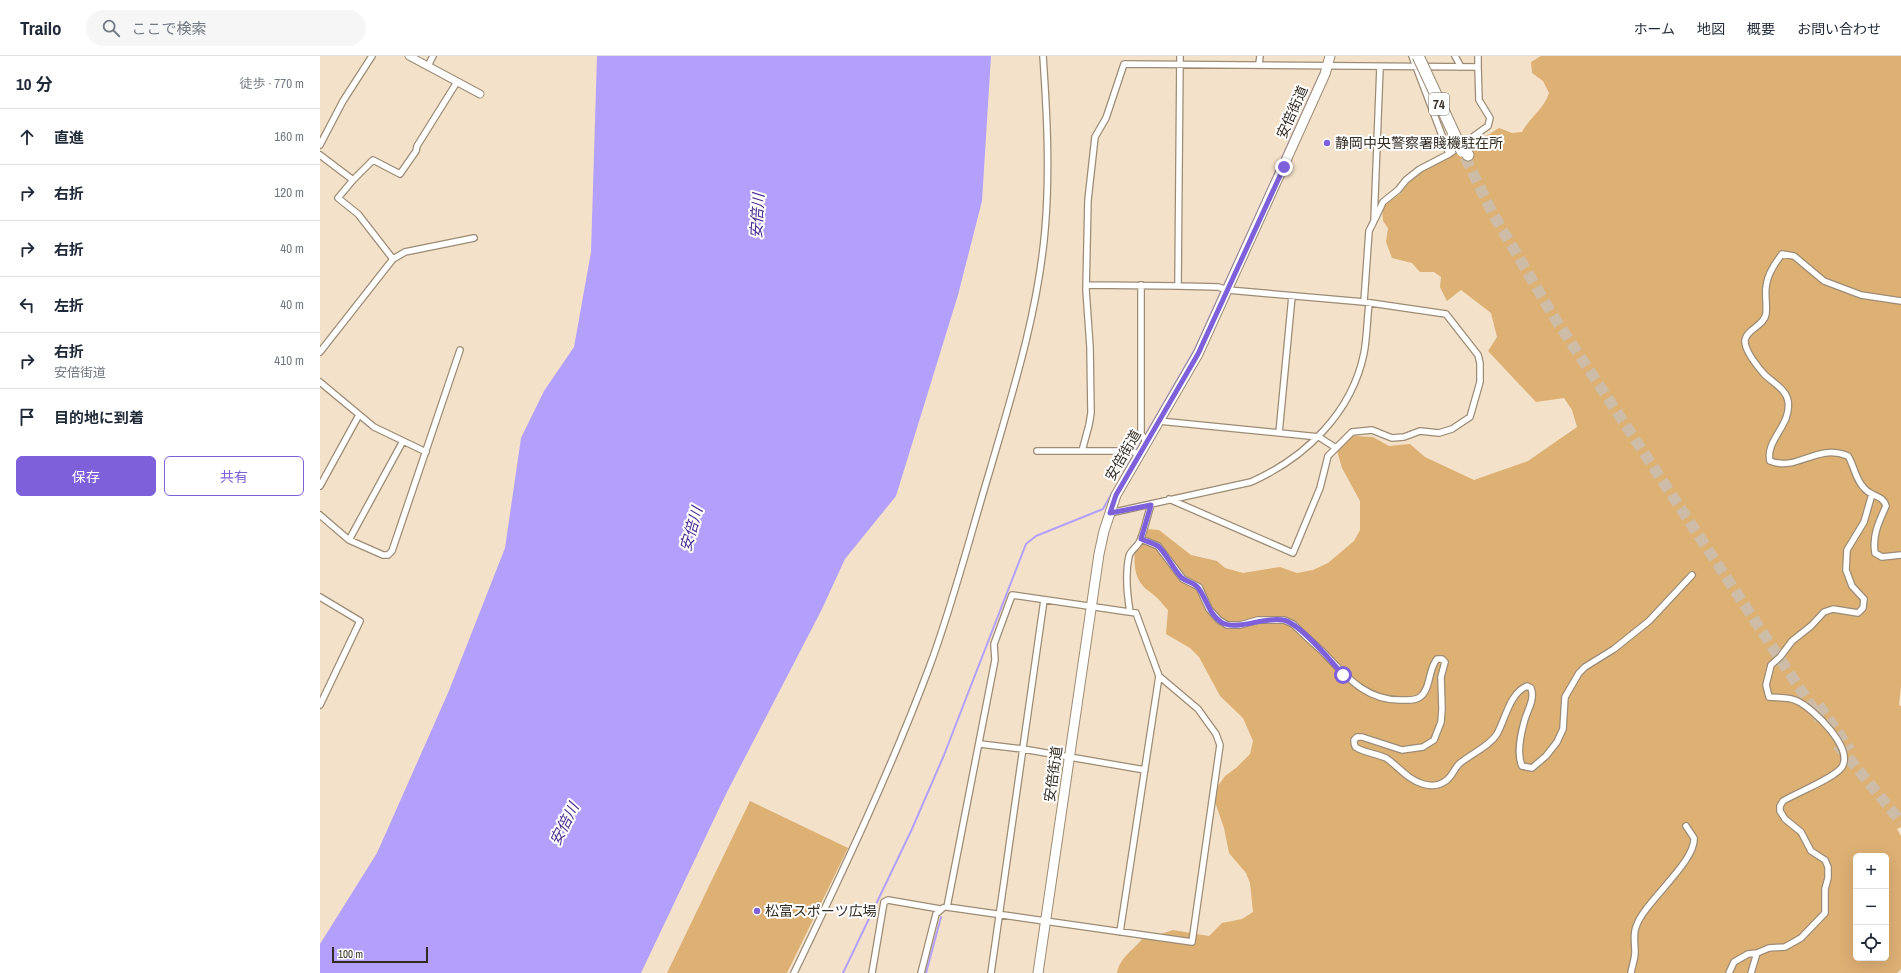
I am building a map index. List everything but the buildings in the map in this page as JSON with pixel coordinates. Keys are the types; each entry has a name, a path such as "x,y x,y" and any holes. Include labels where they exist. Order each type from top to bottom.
{"highway":[{"name":"74","path":"1417,61 1465,153 1422,56"}],"main road":[{"name":"安倍街道","path":"1038,973 1099,554 1110,513 1116,495 1198,354 1284,167 1328,66 1330,56"}],"street":[{"path":"320,145 343,101 372,56"},
{"path":"409,56 480,94"},
{"path":"428,66 433,56"},
{"path":"794,973 849,860 929,668 964,558 1021,362 1037,290 1045,229 1049,150 1043,56"},
{"path":"1178,286 1180,56"},
{"path":"1259,64 1260,56"},
{"path":"1412,56 1417,61 1449,154"},
{"path":"1455,56 1461,67"},
{"path":"1110,513 1251,482 1285,463 1319,437 1337,415 1357,377 1364,353 1369,231 1383,202 1398,190 1406,180 1420,169 1449,154 1488,126 1490,118 1480,100 1478,56"},
{"path":"1082,451 1090,425 1091,413 1090,347 1086,285 1088,200 1095,137 1106,118 1124,64 1259,64 1380,67 1417,61 1461,67 1478,67"},
{"path":"1374,221 1380,67"},
{"path":"393,259 358,214 338,198 373,160 400,174 416,151 417,146 457,82"},
{"path":"320,155 353,180"},
{"path":"320,352 393,259 405,252 474,238"},
{"path":"1901,300 1861,294 1824,281 1794,256 1782,254 1773,267 1766,285 1766,315 1763,321 1746,337 1745,342 1749,352 1763,373 1781,388 1786,395 1788,402 1784,425 1770,446 1768,456 1770,461 1779,465 1792,463 1817,453 1841,454 1848,456 1853,464 1857,481 1872,494 1881,498 1886,506 1876,530 1873,542 1875,552 1882,557 1901,555"},
{"path":"1086,285 1218,287 1228,290 1366,303 1446,314 1478,355 1481,370 1477,395 1470,417 1452,429 1439,433 1420,431 1404,438 1392,438 1372,430 1352,432 1328,456 1320,488 1293,554 1169,499"},
{"path":"1142,285 1141,434 1147,442"},
{"path":"1279,433 1292,296"},
{"path":"320,515 349,540 383,555 392,551 460,350"},
{"path":"320,382 374,427 426,452"},
{"path":"320,486 322,476 359,415"},
{"path":"1159,420 1319,437 1336,448"},
{"path":"349,540 404,441"},
{"path":"1037,451 1132,451 1139,455"},
{"path":"1729,973 1734,962 1748,954 1757,953 1769,948 1785,946 1801,938 1825,913 1825,889 1828,878 1828,867 1824,860 1811,851 1801,832 1785,819 1780,811 1780,806 1783,801 1831,776 1842,768 1844,754 1838,741 1824,721 1797,700 1770,697 1766,685 1771,665 1780,657 1792,641 1811,626 1824,612 1833,609 1858,613 1863,608 1864,599 1852,586 1846,570 1847,550 1864,522 1872,494"},
{"path":"1130,612 1126,592 1128,563 1130,554 1141,539 1151,505"},
{"path":"1141,539 1158,546 1183,579 1199,587 1209,609 1219,620 1227,625 1240,625 1258,620 1284,620 1292,624 1354,684 1380,696 1394,700 1412,700 1419,698 1424,692 1434,663 1438,659 1442,659 1445,662 1441,677 1441,722 1434,740 1423,747 1402,750 1362,737 1357,737 1354,740 1354,745 1357,748 1371,752 1386,759 1422,784 1432,785 1442,784 1451,778 1458,765 1496,734 1510,704 1521,689 1527,686 1531,688 1533,694 1524,720 1519,760 1522,766 1532,768 1546,756 1557,742 1563,729 1566,697 1579,673 1585,667 1614,649 1649,621 1692,575"},
{"path":"947,907 980,744 995,660 994,644 1012,595 1092,606 1136,613 1159,676 1120,932"},
{"path":"320,597 360,621 320,705"},
{"path":"991,973 1044,600"},
{"path":"872,973 884,902 888,900 940,909 947,907 999,913 1192,942 1220,745 1216,734 1198,709 1159,676"},
{"path":"980,744 1023,749 1145,770"},
{"path":"1631,973 1635,954 1636,927 1655,898 1665,888 1693,847 1694,838 1686,826"},
{"path":"921,973 936,914 940,909"},
{"path":"1751,973 1757,953"}],"shaded area":[{"path":"1541,56 1901,56 1901,686 1899,705 1901,706 1901,827 1897,829 1901,836 1901,969 1897,973 1117,973 1121,962 1144,936 1158,935 1173,930 1209,936 1222,923 1242,919 1253,912 1250,883 1246,873 1229,853 1224,828 1215,802 1218,786 1225,776 1236,768 1250,754 1253,741 1243,718 1220,696 1199,657 1190,648 1166,634 1168,610 1139,581 1135,568 1135,547 1138,534 1147,529 1159,530 1191,555 1217,561 1225,568 1243,573 1280,567 1297,573 1313,570 1328,563 1354,541 1360,530 1360,501 1342,468 1337,451 1344,442 1354,436 1373,437 1389,446 1410,444 1425,457 1474,480 1528,461 1577,427 1572,410 1564,398 1536,402 1488,351 1497,337 1491,313 1461,290 1447,301 1440,287 1441,277 1434,272 1420,272 1412,263 1392,258 1386,242 1388,228 1383,221 1382,207 1401,193 1409,182 1421,172 1457,151 1477,142 1499,128 1512,133 1522,132 1544,104 1549,93 1543,81 1532,73 1531,62"},
{"name":"松富スポーツ広場","path":"750,801 848,848 787,973 667,973"}],"water":[{"name":"安倍川","path":"597,56 991,56 982,201 958,295 896,496 845,559 821,611 726,794 641,973 320,973 320,944 377,853 448,693 505,548 521,438 544,391 574,347 591,252"}],"waterway":[{"path":"1124,472 1195,349 1322,70"},
{"path":"843,973 912,829 944,755 1026,544 1036,536 1103,509 1112,493"},
{"path":"926,973 941,917"}],"tunnel":[{"path":"1465,157 1493,214 1554,317 1820,719"},
{"path":"1819,705 1850,750"},
{"path":"1838,745 1901,822"}],"place":[{"name":"静岡中央警察署賤機駐在所","path":"1327,143"},
{"name":"松富スポーツ広場","path":"757,911"}],"route":[{"path":"1284,167 1198,354 1116,495 1110,513 1151,505 1141,539 1158,546 1183,579 1199,587 1209,609 1219,620 1227,625 1240,625 1258,620 1284,620 1292,624 1321,651 1343,675"}]}
